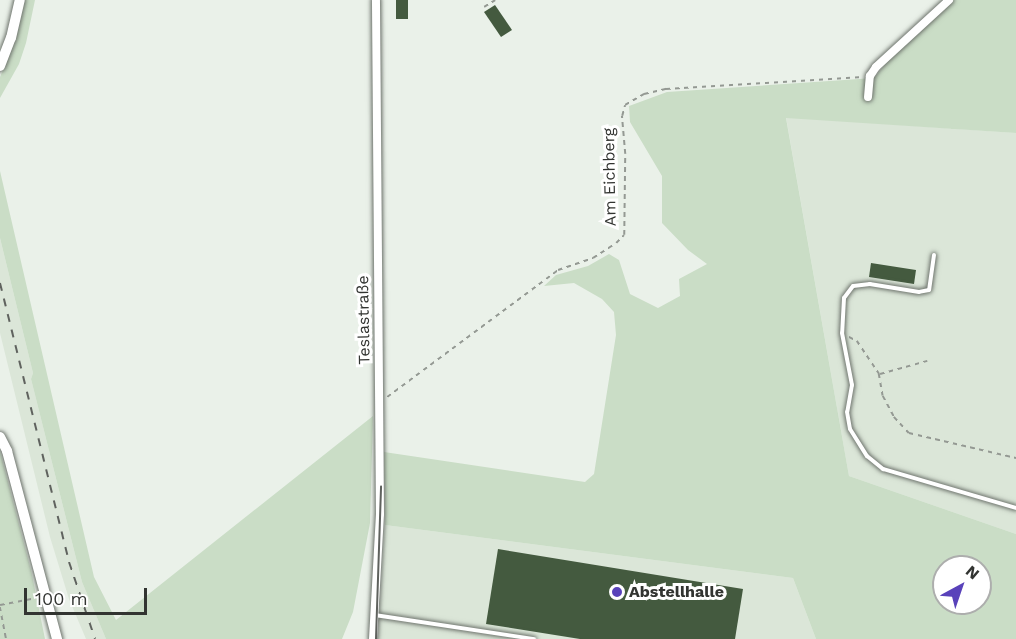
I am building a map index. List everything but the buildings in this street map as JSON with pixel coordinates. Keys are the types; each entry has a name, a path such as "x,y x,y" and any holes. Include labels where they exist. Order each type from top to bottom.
{"main road":[{"path":"0,66 20,0"},
{"path":"0,437 7,452 57,639"}],"street":[{"name":"Teslastraße","path":"373,639 380,514 376,0"},
{"path":"868,97 870,76 894,48 949,0"}],"lane":[{"path":"934,255 929,290 919,292 870,284 853,286 844,298 842,333 852,385 848,412 850,429 867,456 883,469 1016,508"},
{"path":"374,615 534,639"},
{"path":"496,639 497,633"}],"path":[{"path":"484,7 495,0"},
{"name":"Am Eichberg","path":"379,403 558,270 593,258 624,235 625,154 622,116 625,105 644,94 666,89 842,80 870,76"},
{"path":"842,333 857,341 879,374 883,396 894,417 909,433 1016,458"},
{"path":"879,374 927,361"},
{"path":"6,639 0,606 46,596"}],"shaded area":[{"path":"786,117 1016,133 1016,534 849,476"},
{"path":"0,238 33,373 31,379 82,582 106,639 86,639 69,599 50,537 0,333"},
{"path":"385,525 793,578 816,639 378,639"}],"green space":[{"path":"25,0 35,0 26,43 19,64 0,98 0,77 16,39"},
{"path":"953,0 1016,0 1016,133 786,118 849,476 1016,534 1016,639 816,639 793,578 385,525 384,452 585,482 594,474 616,335 614,312 602,299 574,283 544,286 556,275 588,266 609,254 619,260 630,294 658,308 680,296 679,279 707,264 688,250 662,223 662,176 630,122 629,106 667,92 874,78 897,50"},
{"path":"0,171 94,577 116,620 373,416 370,523 353,612 342,639 106,639 82,582 31,379 33,373 0,238"},
{"path":"0,451 31,570 45,639 0,639"}],"tram line":[{"path":"376,639 381,487"}],"railway":[{"path":"0,283 69,562 95,639"}],"place":[{"name":"Abstellhalle","path":"617,592"}]}
